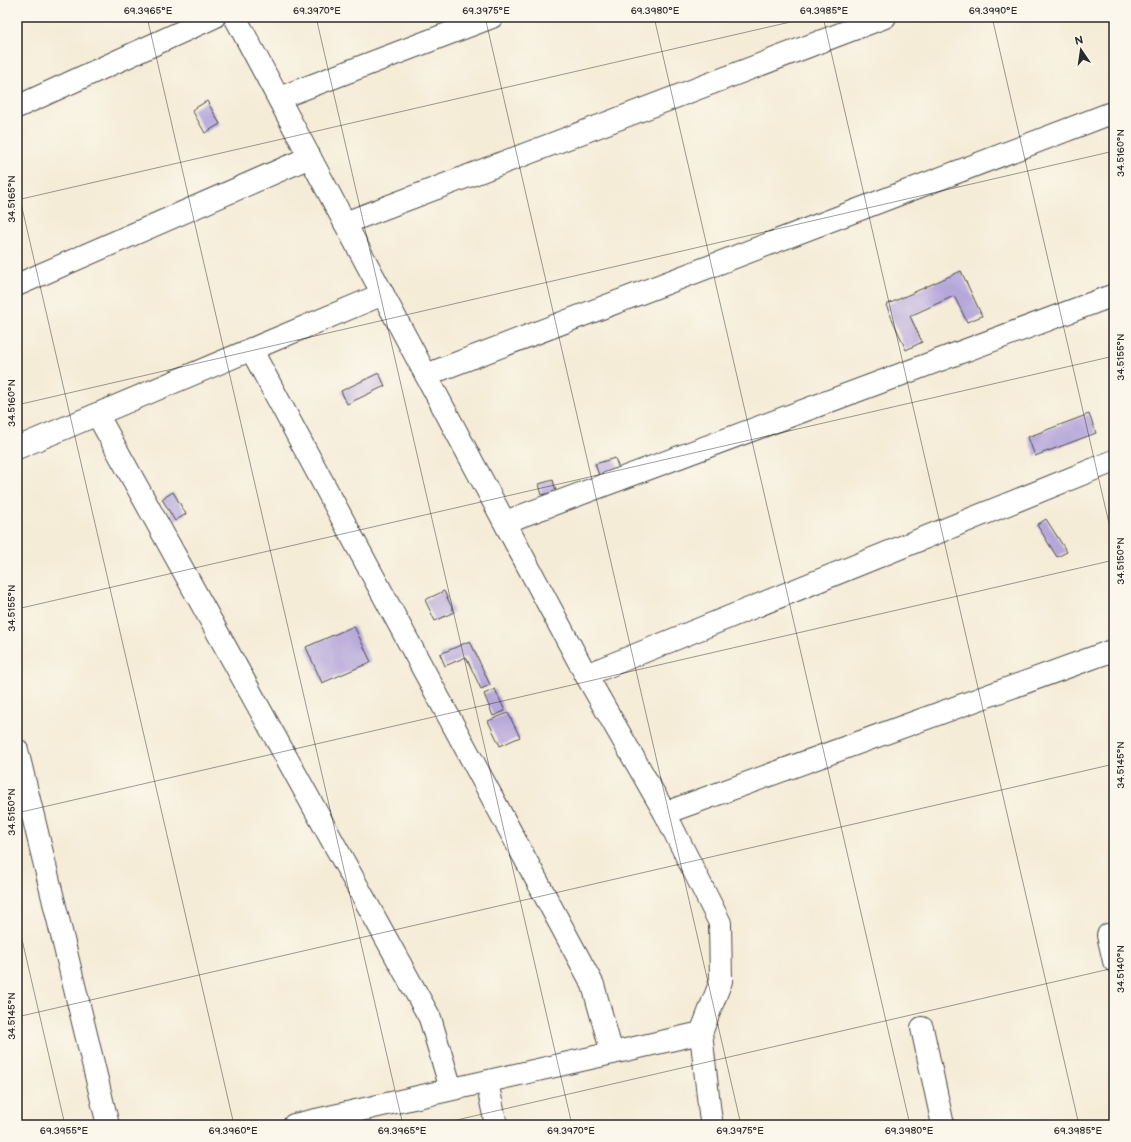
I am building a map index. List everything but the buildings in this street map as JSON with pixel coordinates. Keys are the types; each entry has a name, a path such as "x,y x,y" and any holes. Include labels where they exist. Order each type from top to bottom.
{"street":[{"path":"17,107 214,17"},
{"path":"235,17 586,675 666,813 720,923 721,981 701,1033 712,1125"},
{"path":"279,98 492,17"},
{"path":"345,224 885,17"},
{"path":"426,376 1114,112"},
{"path":"17,285 310,157"},
{"path":"17,448 383,294"},
{"path":"505,522 1114,295"},
{"path":"251,349 593,985 612,1054"},
{"path":"97,414 430,1018 451,1089"},
{"path":"586,675 1114,461"},
{"path":"666,813 1114,650"},
{"path":"17,750 108,1125"},
{"path":"1108,935 1114,961"},
{"path":"922,1028 943,1125"},
{"path":"294,1125 361,1118 451,1089 701,1033"},
{"path":"487,1082 496,1125"}]}
